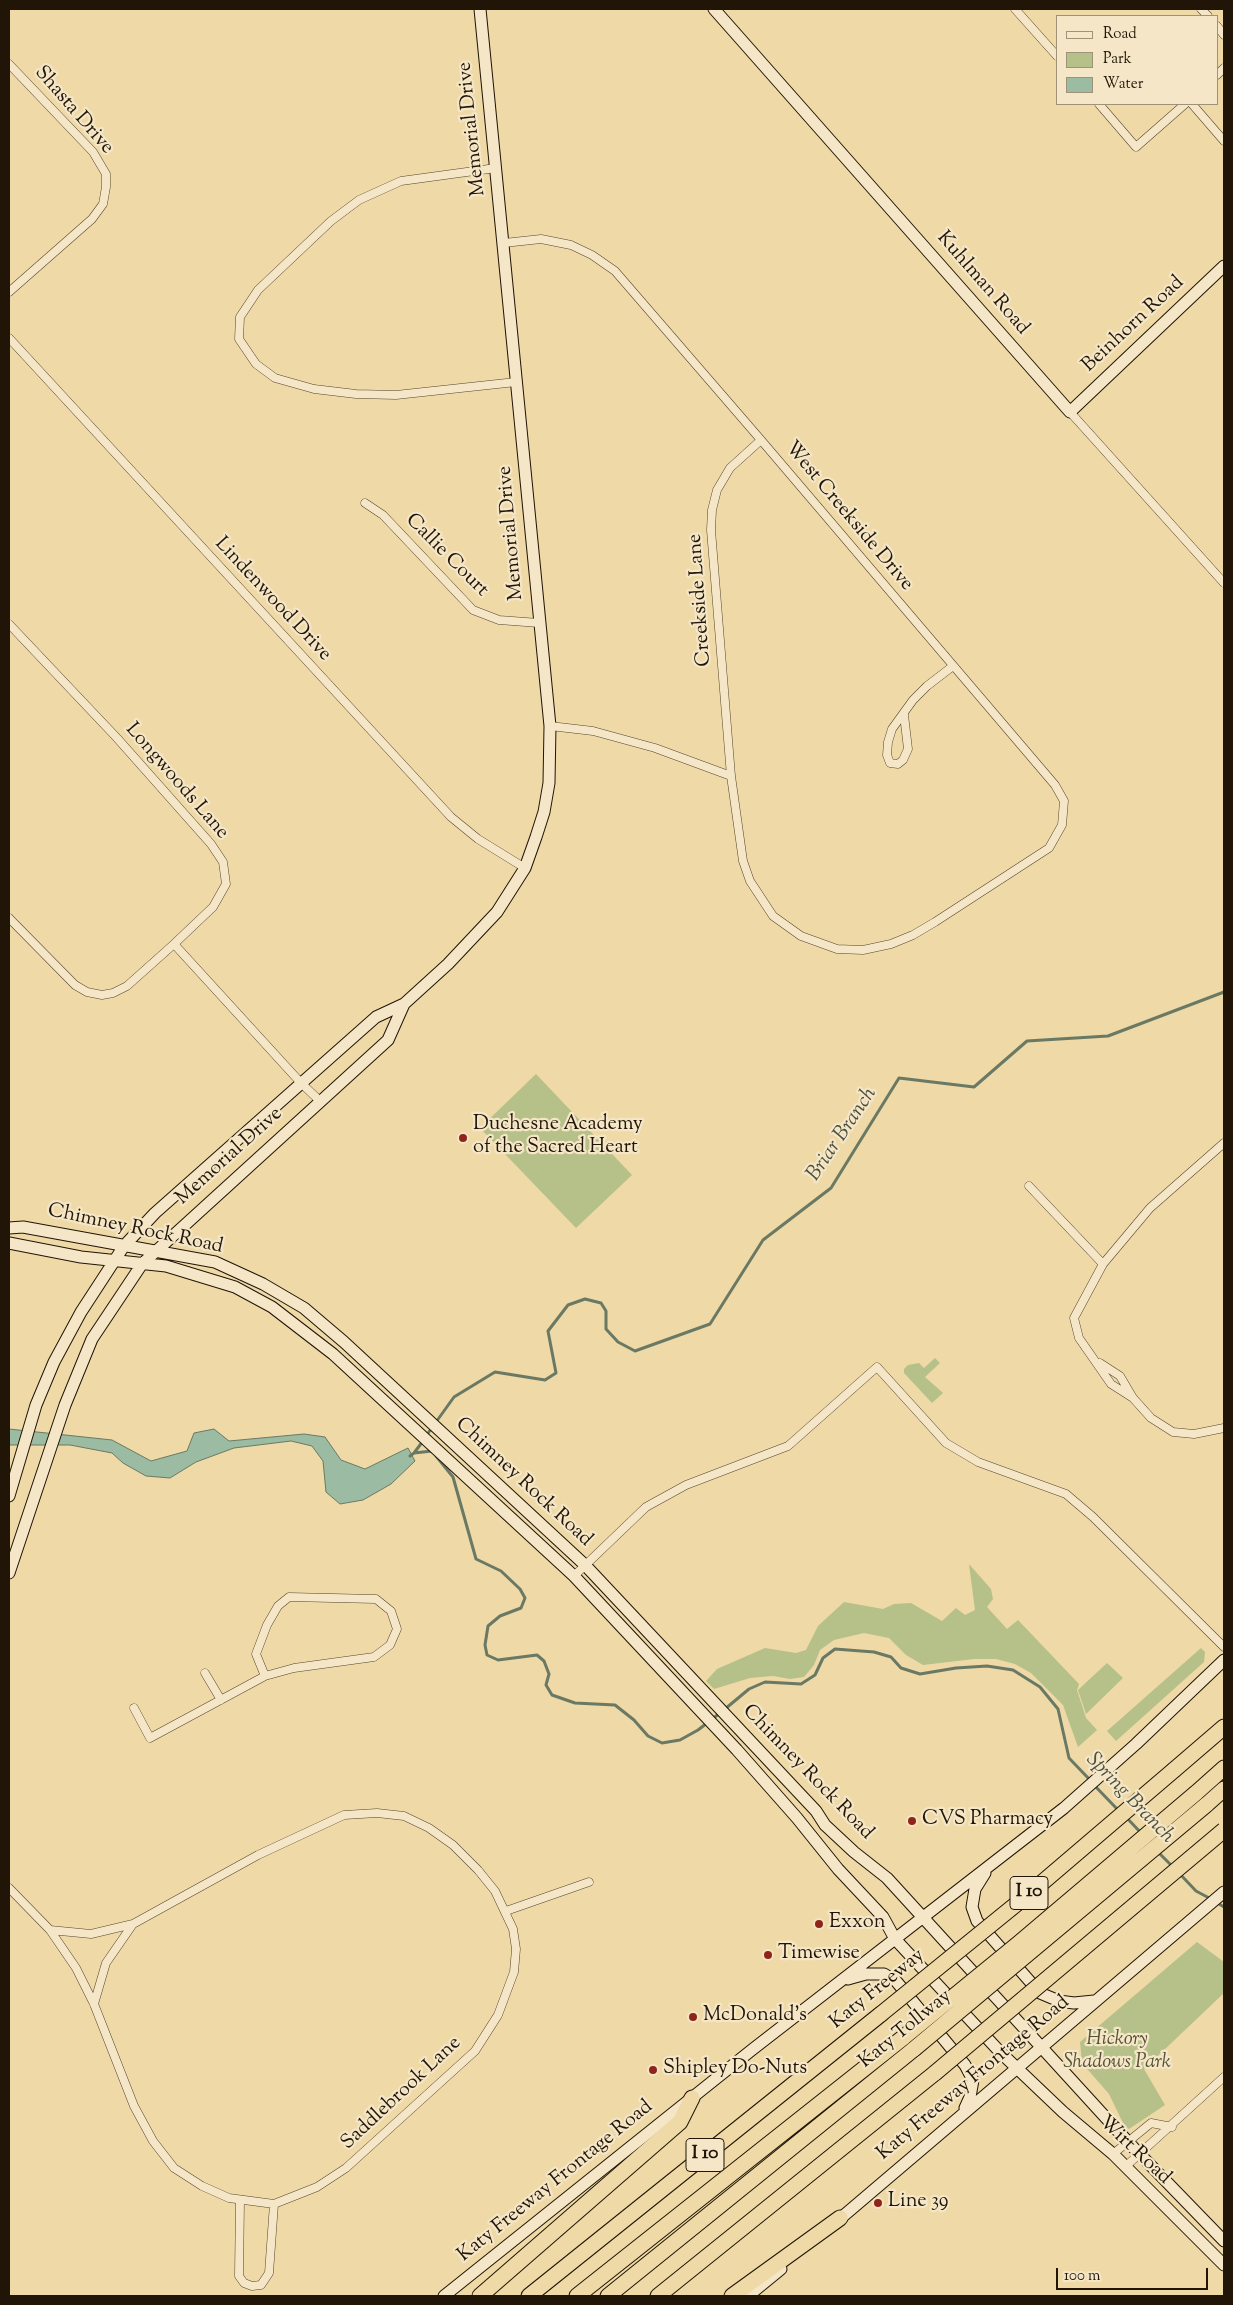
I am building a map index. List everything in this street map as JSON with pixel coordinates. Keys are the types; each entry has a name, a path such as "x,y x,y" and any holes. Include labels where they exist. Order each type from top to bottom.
{"highway":[{"name":"Katy Freeway","path":"529,2296 1030,1892 1224,1726"},
{"name":"Katy Tollway","path":"621,2261 904,2037 1019,1943 1224,1768"},
{"name":"Katy Tollway","path":"608,2296 914,2049 1224,1789"},
{"path":"658,2296 935,2072 1224,1830"},
{"path":"480,2296 680,2122 692,2098"},
{"path":"732,2296 840,2218"},
{"path":"672,2296 724,2243"},
{"path":"577,2296 621,2261"},
{"path":"581,2296 621,2261"}],"main road":[{"name":"Memorial Drive","path":"10,1491 36,1405 54,1362 81,1312 124,1246 155,1213 376,1017 404,1004 448,964 497,912 525,868 544,812 549,783 550,726 480,9"},
{"name":"Kuhlman Road","path":"714,9 1070,412"},
{"name":"Beinhorn Road","path":"1070,412 1224,266"},
{"name":"Memorial Drive","path":"9,1573 65,1405 92,1339 142,1264 388,1040 404,1004"},
{"name":"Chimney Rock Road","path":"9,1228 23,1227 215,1262 263,1284 304,1308 344,1342 585,1565 810,1805 826,1825 854,1852 887,1878 1042,2046"},
{"name":"Chimney Rock Road","path":"9,1243 81,1257 166,1266 235,1287 272,1307 333,1354 574,1576 737,1750 797,1818 838,1869 883,1917 895,1939 1015,2068"},
{"path":"333,1354 344,1342"},
{"name":"Katy Freeway Frontage Road","path":"444,2296 692,2098 1064,1808 1136,1744 1224,1660"},
{"path":"797,1818 810,1805"},
{"path":"988,1867 975,1889 972,1907 976,1921 1040,1993 1059,2001 1074,2003 1094,2001"},
{"name":"Katy Freeway Frontage Road","path":"748,2296 1224,1892"},
{"path":"842,1981 866,1974 884,1974 896,1981 969,2072 973,2080 970,2097 963,2112"},
{"name":"Wirt Road","path":"1042,2046 1138,2154 1224,2241"},
{"name":"Wirt Road","path":"1015,2068 1113,2154 1224,2266"}],"street":[{"path":"1016,9 1056,55"},
{"name":"Shasta Drive","path":"9,64 93,152 106,174 103,204 92,219 9,292"},
{"path":"1100,105 1136,146 1184,105"},
{"path":"1193,105 1224,141"},
{"path":"496,168 401,182 359,200 331,221 258,290 240,317 240,339 256,364 275,378 314,389 356,394 396,395 516,382"},
{"name":"West Creekside Drive","path":"504,243 541,239 570,245 592,255 614,270 1055,785 1064,801 1062,825 1049,848 1008,875"},
{"name":"Lindenwood Drive","path":"9,338 451,817 485,844 525,868"},
{"name":"Kuhlman Road","path":"1070,412 1224,583"},
{"name":"Creekside Lane","path":"761,440 730,468 717,490 712,510 711,530 731,776 743,861 750,880 773,916 801,936 837,949 863,950 891,944 913,935 1008,875"},
{"name":"Callie Court","path":"365,503 383,515 473,610 487,617 500,620 539,622"},
{"name":"Longwoods Lane","path":"9,624 118,738 211,844 223,862 226,884 213,907 174,944 127,986 113,993 102,995 87,992 75,986 9,918"},
{"path":"904,715 908,749 903,760 898,764 890,762 887,755 892,729 904,715 913,700 927,686 953,666"},
{"path":"550,726 593,731 655,748 731,776"},
{"path":"174,944 301,1083 320,1101"},
{"path":"1224,1143 1150,1208 1103,1264 1074,1318 1079,1338 1111,1384 1133,1398 1151,1418 1173,1432 1194,1434 1224,1428"},
{"path":"1029,1186 1103,1264"},
{"path":"574,1576 646,1508 686,1485 788,1446 877,1367 946,1443 978,1462 1066,1494 1093,1517 1224,1647"},
{"path":"134,1708 150,1738 265,1676 294,1668 374,1657 390,1645 397,1629 392,1611 376,1599 289,1597 278,1606 267,1625 256,1654 265,1676"},
{"path":"205,1673 221,1700"},
{"name":"Saddlebrook Lane","path":"9,1888 50,1930 76,1968 94,2004 134,2106 153,2141 174,2168 202,2186 229,2198 240,2200 274,2204 317,2187 346,2168 475,2051 498,2015 514,1972 516,1948 513,1929 506,1911 478,1870 453,1845 429,1828 404,1816 377,1813 344,1815 310,1829 258,1855 133,1924 90,1934 50,1930"},
{"path":"506,1911 589,1882"},
{"name":"Saddlebrook Lane","path":"94,2004 106,1963 133,1924"},
{"path":"1125,2167 1224,2077"},
{"path":"1113,2154 1151,2124 1172,2126"},
{"path":"240,2200 239,2276 244,2283 252,2286 261,2284 267,2279 274,2204"}],"green space":[{"path":"536,1074 632,1175 576,1228 480,1128"},
{"path":"935,1358 940,1363 925,1377 943,1393 932,1403 904,1373 904,1369 908,1365 919,1363 924,1368"},
{"path":"969,1564 991,1589 993,1599 987,1607 1007,1629 1018,1620 1079,1684 1077,1690 1086,1718 1097,1730 1078,1747 1063,1705 1031,1673 1015,1664 996,1659 974,1659 923,1665 906,1655 889,1638 864,1633 834,1640 820,1650 814,1665 804,1677 790,1679 773,1676 750,1678 714,1689 706,1681 717,1669 765,1648 796,1653 806,1650 818,1626 844,1602 883,1609 894,1604 911,1603 942,1621 956,1608 965,1615 975,1610"},
{"path":"1201,1648 1205,1652 1204,1662 1116,1741 1107,1731"},
{"path":"1107,1663 1123,1678 1086,1714 1078,1690"},
{"name":"Hickory Shadows Park","path":"1197,1942 1224,1962 1224,1993 1144,2069 1165,2105 1129,2129 1124,2125 1109,2094 1082,2063 1080,2042"}],"water":[{"path":"9,1429 112,1440 151,1461 187,1451 194,1433 214,1429 229,1441 304,1434 325,1437 341,1460 365,1469 408,1448 415,1461 391,1484 363,1500 340,1504 326,1492 323,1461 312,1446 291,1441 234,1448 196,1462 170,1478 146,1476 123,1463 112,1453 70,1445 9,1445"}],"waterway":[{"name":"Briar Branch","path":"426,1436 454,1397 495,1372 545,1380 556,1373 548,1331 568,1305 585,1299 601,1303 606,1311 606,1329 618,1342 635,1351 710,1324 763,1240 831,1188 899,1078 974,1087 1027,1041 1108,1036 1224,992"},
{"name":"Briar Branch","path":"414,1453 423,1441"},
{"name":"Spring Branch","path":"410,1456 414,1453 432,1451"},
{"name":"Spring Branch","path":"436,1456 453,1477 476,1559 501,1571 520,1589 525,1598 521,1608 500,1616 488,1626 485,1645 487,1655 498,1660 537,1655 544,1661 549,1674 546,1685 552,1695 575,1703 615,1705 634,1720 648,1736 662,1743 680,1740 698,1730 720,1713"},
{"name":"Spring Branch","path":"725,1709 749,1689 765,1682 801,1684 815,1675 823,1658 835,1649 874,1652 891,1657 901,1668 920,1674 956,1668 987,1666 1013,1670 1040,1687 1058,1709 1069,1758 1090,1780"},
{"name":"Spring Branch","path":"1094,1785 1119,1811"},
{"name":"Spring Branch","path":"1126,1817 1142,1834"},
{"name":"Spring Branch","path":"1158,1852 1173,1867"},
{"name":"Spring Branch","path":"1179,1873 1196,1891 1211,1899"},
{"name":"Spring Branch","path":"1216,1902 1224,1907"}],"place":[{"name":"Duchesne Academy of the Sacred Heart","path":"463,1138"},
{"name":"CVS Pharmacy","path":"912,1821"},
{"name":"Exxon","path":"819,1924"},
{"name":"Timewise","path":"768,1955"},
{"name":"McDonald's","path":"693,2017"},
{"name":"Shipley Do-Nuts","path":"653,2070"},
{"name":"Line 39","path":"878,2203"}]}
